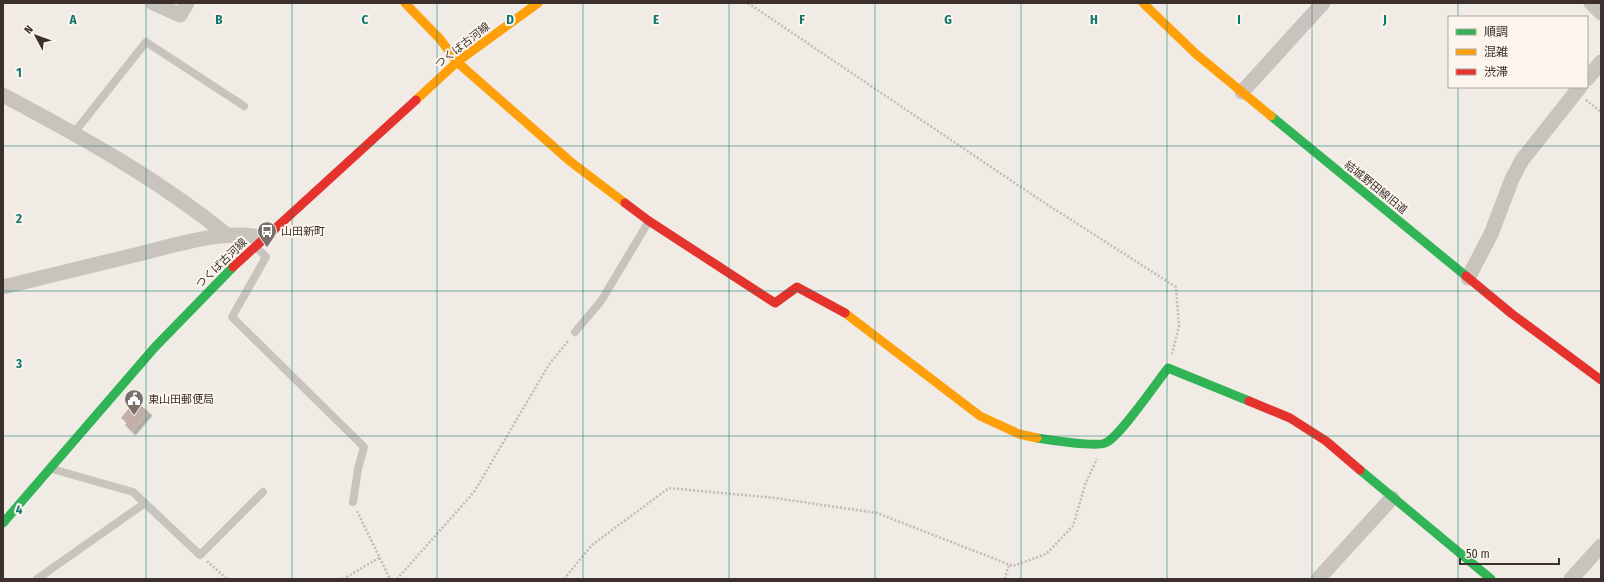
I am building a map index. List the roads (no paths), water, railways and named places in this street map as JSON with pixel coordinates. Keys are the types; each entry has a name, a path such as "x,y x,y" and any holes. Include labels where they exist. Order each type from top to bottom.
{"street":[{"path":"153,3 180,15 187,3"},
{"path":"405,3 440,39 457,62 571,162 649,221 775,303 797,287 842,311 980,416 1019,434 1059,442 1104,444 1116,435 1168,368 1290,418 1326,441 1392,498 1491,579"},
{"name":"つくば古河線","path":"3,523 155,347 184,316 260,242 457,62 538,3"},
{"name":"結城野田線旧道","path":"1143,3 1196,54 1242,92 1518,319 1601,380"},
{"path":"1242,92 1323,3"},
{"path":"1591,3 1601,13"},
{"path":"1588,78 1601,62"},
{"path":"1468,278 1491,234 1512,179 1522,160 1578,89"},
{"path":"3,96 74,133 164,187 227,235"},
{"path":"3,287 160,249 227,235 244,234 260,242"},
{"path":"1318,579 1392,498"},
{"path":"1571,579 1601,546"}],"lane":[{"path":"74,133 146,42 244,106"},
{"path":"575,332 601,301 649,221"},
{"path":"260,242 266,257 232,317 364,447 358,469 353,502"},
{"path":"50,468 133,492 200,555 263,492"},
{"path":"37,579 146,503"}],"place":[{"name":"山田新町","path":"267,248"},
{"name":"東山田郵便局","path":"134,416"}]}
